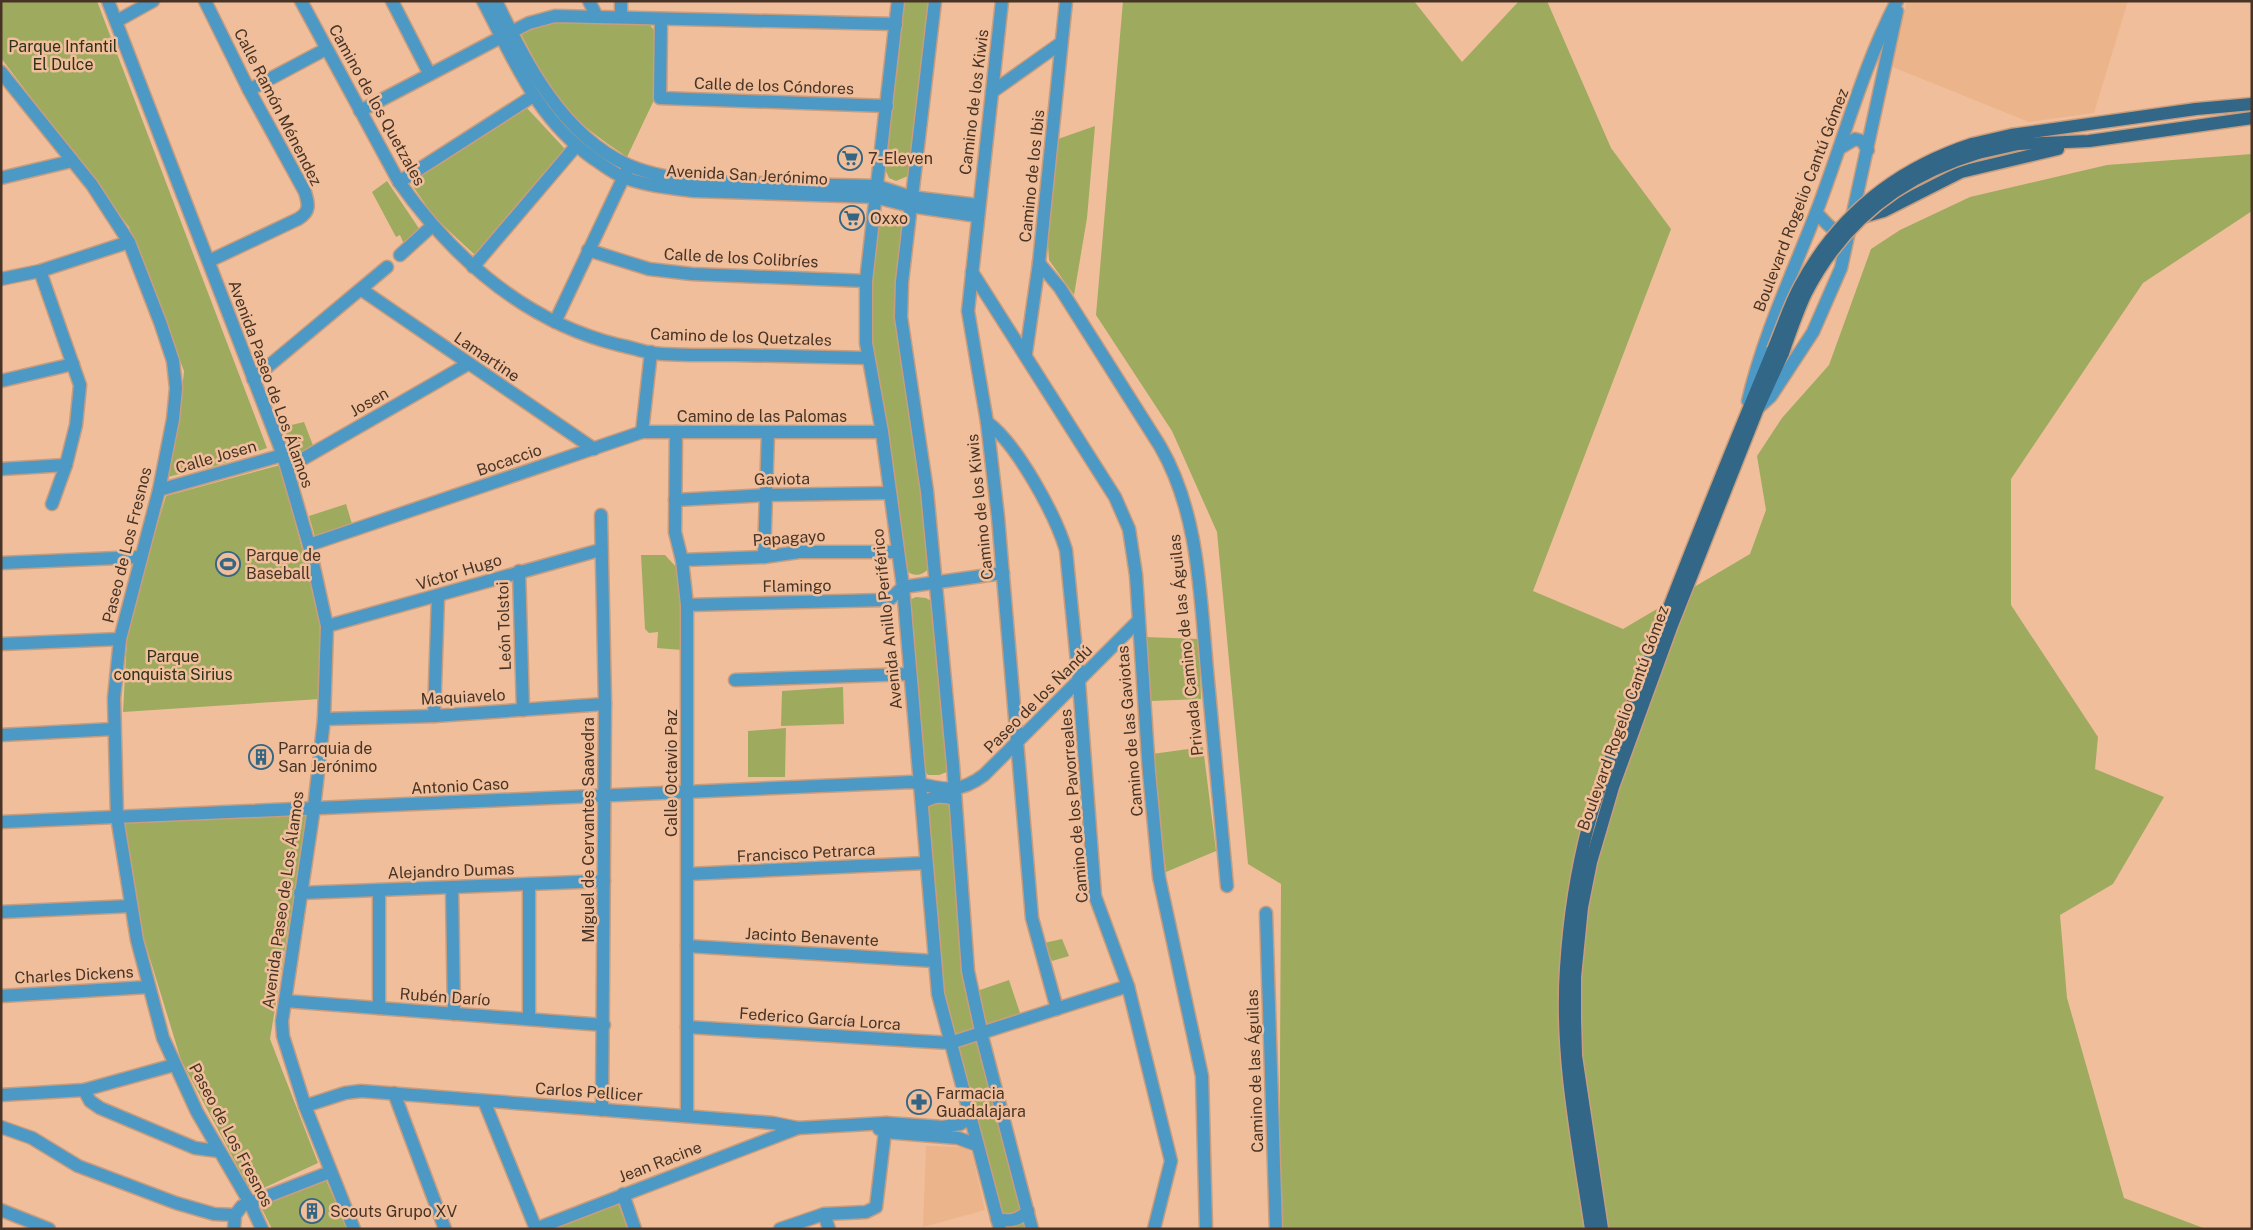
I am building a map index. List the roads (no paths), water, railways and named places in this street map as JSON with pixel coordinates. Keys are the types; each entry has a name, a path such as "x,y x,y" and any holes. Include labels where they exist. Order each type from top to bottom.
{"main road":[{"path":"2196,109 2252,96"},
{"name":"Boulevard Rogelio Cantú Gómez","path":"1975,148 2012,135 2196,109 2252,104"},
{"name":"Boulevard Rogelio Cantú Gómez","path":"1602,1229 1576,1056 1575,977 1582,906 1591,862 1613,787 1672,626 1758,408 1804,280 1819,254 1846,220 1866,201 1904,173 1948,152 2018,144 2089,142 2252,118"},
{"path":"2183,129 2252,127"},
{"path":"1850,223 1884,211 1961,172 2089,142"},
{"name":"Boulevard Rogelio Cantú Gómez","path":"1591,1229 1567,1068 1565,1028 1566,967 1575,887 1588,825 1608,766 1705,514 1746,414 1778,351"}],"street":[{"name":"Avenida Paseo de Los Álamos","path":"108,1 283,455 309,545 327,626 324,719 314,808 282,1021 283,1036 305,1106 354,1229"},
{"path":"116,21 153,1"},
{"name":"Calle Ramón Ménendez","path":"205,1 249,90 305,192 308,208 306,213 298,219 209,261"},
{"name":"Camino de los Quetzales","path":"301,1 398,182 432,226 473,267 497,288 525,307 585,336 651,352 868,358"},
{"path":"392,1 430,73"},
{"name":"Avenida San Jerónimo","path":"483,1 565,117 600,147 630,165 679,179 876,193 910,205 978,211"},
{"name":"Avenida San Jerónimo","path":"496,1 506,34 533,96 550,119 576,146 624,177 668,188 694,191 876,193"},
{"path":"589,1 596,15"},
{"path":"621,1 621,17"},
{"name":"Avenida Anillo Periférico","path":"898,1 866,281 865,326 868,358 882,432 902,587 934,961 940,1004 998,1224"},
{"path":"935,1 910,205 901,290 901,317 927,491 962,866 968,971 981,1033 1032,1228"},
{"name":"Camino de los Kiwis","path":"1002,1 968,311 987,422 1003,573 1032,918 1057,1009"},
{"name":"Camino de los Ibis","path":"1026,353 1039,263 1066,1"},
{"name":"Boulevard Rogelio Cantú Gómez","path":"1746,414 1766,338 1816,213 1876,45 1898,1"},
{"name":"Boulevard Rogelio Cantú Gómez","path":"1758,408 1771,396 1816,325 1841,268 1868,150 1898,1"},
{"path":"360,111 506,34 529,23 554,16 596,15 661,20 896,24"},
{"name":"Calle de los Cóndores","path":"661,20 660,98 886,106"},
{"path":"992,92 1061,43"},
{"path":"249,90 326,49"},
{"name":"Paseo de Los Fresnos","path":"2,76 92,185 129,242 173,361 175,377 173,419 159,490 120,639 114,698 118,817 131,906 148,987 174,1065 218,1151 250,1203 262,1229"},
{"path":"398,182 533,96"},
{"path":"1840,148 1855,139 1862,141 1868,150"},
{"path":"473,267 576,146"},
{"path":"1,178 72,161"},
{"path":"555,322 630,165"},
{"path":"910,205 894,208 876,193 897,184 914,182"},
{"path":"1816,213 1826,226 1834,230 1843,230 1850,223"},
{"path":"400,255 432,226"},
{"path":"1,279 40,270 129,242"},
{"name":"Calle de los Colibríes","path":"588,250 649,269 675,272 866,281"},
{"name":"Privada Camino de las Águilas","path":"1039,263 1060,288 1160,446 1169,462 1186,508 1197,566 1227,886"},
{"path":"254,379 388,267"},
{"path":"40,270 80,385 76,425 66,465 52,504"},
{"name":"Camino de las Gaviotas","path":"972,272 1026,353 1115,497 1129,529 1136,576 1138,622 1159,877 1202,1076 1206,1229"},
{"name":"Lamartine","path":"362,290 594,448"},
{"path":"642,432 651,352"},
{"path":"1,381 72,364"},
{"name":"Josen","path":"287,468 468,364"},
{"name":"Camino de los Pavorreales","path":"987,422 995,428 1015,453 1061,532 1066,550 1079,682 1096,896 1128,986 1171,1161 1154,1229"},
{"name":"Camino de las Palomas","path":"642,432 882,432"},
{"name":"Bocaccio","path":"309,545 642,432"},
{"name":"Calle Octavio Paz","path":"676,432 675,540 682,560 688,605 687,1116"},
{"path":"764,557 768,432"},
{"name":"Calle Josen","path":"159,490 283,455"},
{"path":"1,469 66,465"},
{"name":"Gaviota","path":"675,500 767,495 890,493"},
{"name":"Miguel de Cervantes Saavedra","path":"601,515 600,550 605,704 602,796 604,881 602,1110"},
{"name":"Víctor Hugo","path":"327,626 600,550"},
{"name":"Papagayo","path":"682,560 764,557 806,551 898,552"},
{"path":"1,563 140,557"},
{"name":"León Tolstoi","path":"519,571 523,710"},
{"path":"902,587 934,578 1003,573"},
{"path":"902,587 936,597"},
{"name":"Flamingo","path":"688,605 882,600 894,596 902,587"},
{"path":"434,716 438,596"},
{"name":"Paseo de los Ñandú","path":"954,794 972,784 1018,742 1138,622"},
{"path":"1,644 120,639"},
{"path":"735,680 910,674"},
{"name":"Maquiavelo","path":"324,719 434,716 605,704"},
{"path":"1,735 114,729"},
{"path":"919,780 936,781 954,773"},
{"path":"919,780 954,794"},
{"name":"Antonio Caso","path":"1,822 911,782 919,780"},
{"path":"922,804 931,798 954,794"},
{"name":"Francisco Petrarca","path":"688,874 926,864"},
{"name":"Alejandro Dumas","path":"300,893 604,881"},
{"path":"529,884 529,1019"},
{"path":"452,887 454,1014"},
{"path":"379,890 379,1008"},
{"path":"1,912 131,906"},
{"name":"Camino de las Águilas","path":"1266,912 1276,1229"},
{"name":"Jacinto Benavente","path":"687,946 934,961"},
{"name":"Federico García Lorca","path":"687,1027 951,1043 1128,986"},
{"name":"Charles Dickens","path":"1,996 148,987"},
{"name":"Rubén Darío","path":"285,1001 604,1025"},
{"path":"1,1095 84,1090 174,1065"},
{"path":"84,1090 90,1101 100,1108 195,1148 218,1151"},
{"name":"Carlos Pellicer","path":"305,1106 345,1093 362,1091 747,1121 798,1128 943,1127 960,1124 970,1118"},
{"path":"394,1093 445,1229"},
{"path":"484,1101 536,1229"},
{"path":"747,1121 752,1135 752,1144"},
{"path":"1,1127 32,1138 78,1166 176,1204 214,1214 235,1215"},
{"path":"780,1229 824,1214 866,1212 876,1207 881,1127"},
{"name":"Carlos Pellicer","path":"881,1127 949,1137 977,1145"},
{"name":"Jean Racine","path":"536,1229 752,1144 798,1128"},
{"path":"234,1229 235,1215 242,1206 330,1172"},
{"path":"623,1194 635,1229"},
{"path":"1,1210 49,1229"},
{"path":"998,1224 1018,1219 1028,1210"},
{"path":"824,1214 829,1229"},
{"path":"1007,1229 1020,1224 1032,1228"}],"place":[{"name":"7-Eleven","path":"850,158"},
{"name":"Oxxo","path":"852,218"},
{"name":"Parque de Baseball","path":"228,564"},
{"name":"Parroquia de San Jerónimo","path":"261,757"},
{"name":"Farmacia Guadalajara","path":"919,1102"},
{"name":"Scouts Grupo XV","path":"312,1211"}],"park label":[{"name":"Parque Infantil El Dulce","path":"63,55"},
{"name":"Parque conquista Sirius","path":"173,665"}]}
